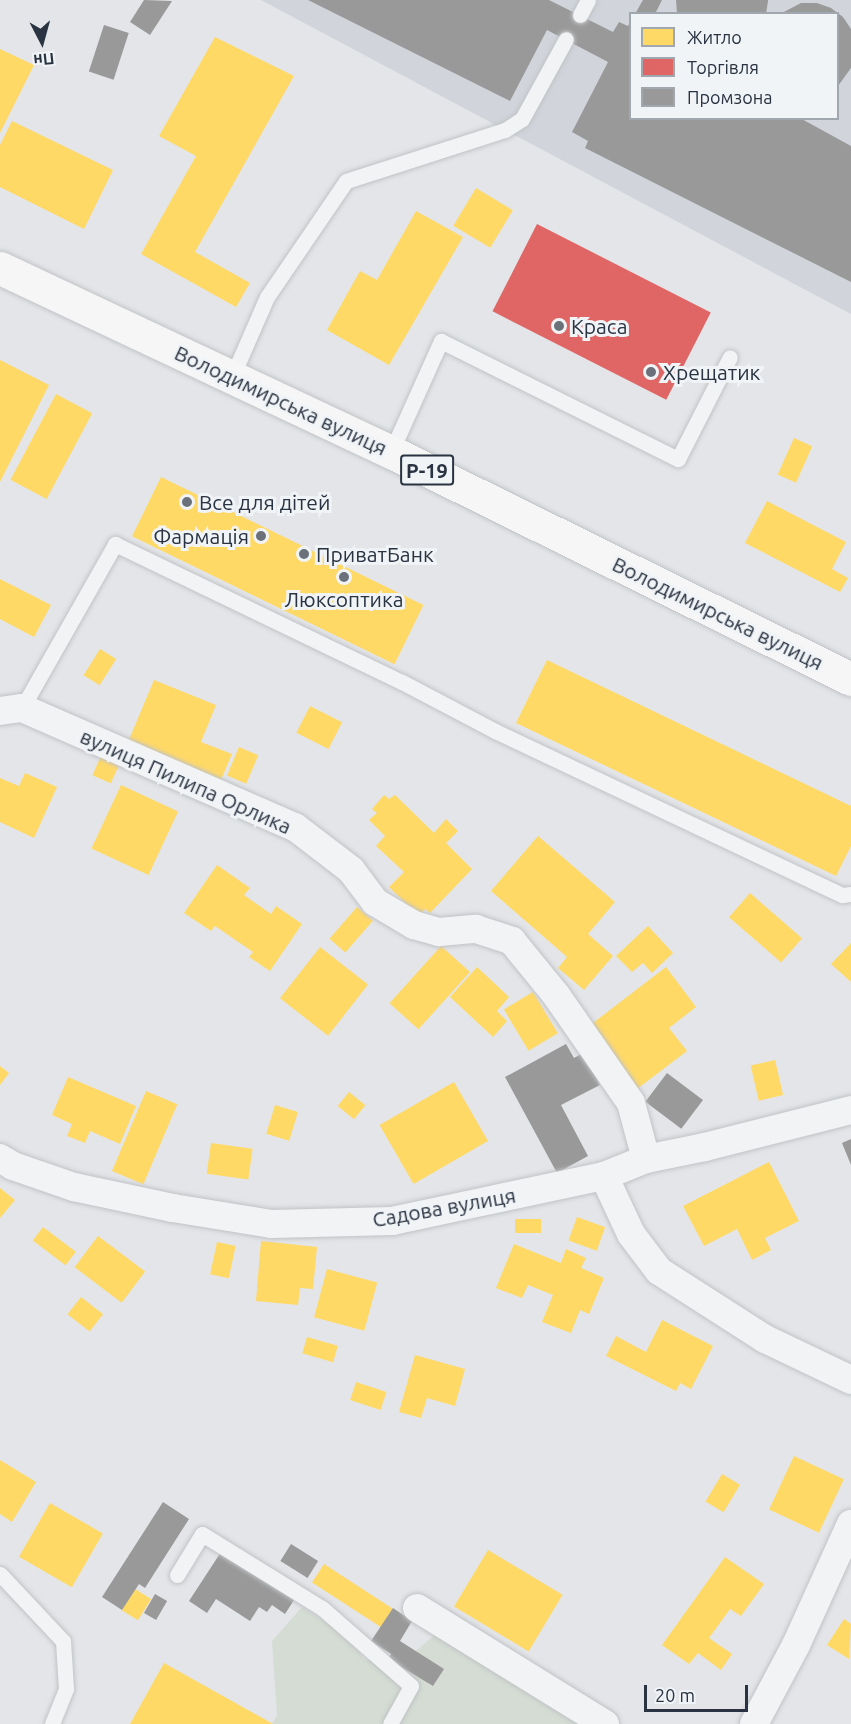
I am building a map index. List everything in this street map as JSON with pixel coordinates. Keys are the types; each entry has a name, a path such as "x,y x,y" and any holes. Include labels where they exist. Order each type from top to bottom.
{"main road":[{"name":"Володимирська вулиця","path":"0,268 391,452 851,679"}],"street":[{"name":"вулиця Пилипа Орлика","path":"11,710 295,827 351,870 375,902 414,925 439,932 476,929 512,941 556,995 631,1103 646,1159"},
{"name":"Садова вулиця","path":"0,1158 13,1166 74,1187 173,1209 272,1224 392,1221 604,1176 646,1159 705,1147 851,1110"},
{"path":"604,1176 631,1234 659,1271 765,1339 851,1380"},
{"path":"754,1724 796,1645 851,1524"},
{"path":"417,1608 605,1724"}],"lane":[{"path":"580,15 588,0"},
{"path":"232,377 267,297 346,182 505,130 522,119 566,39"},
{"path":"391,452 441,341 678,459 730,357"},
{"path":"11,710 115,544 402,682 506,737 842,896 851,894"},
{"path":"177,1575 202,1534 322,1608 411,1686 390,1724"},
{"path":"0,1574 63,1641 66,1689 52,1724"}],"shaded area":[{"path":"261,0 851,0 851,314"},
{"path":"302,1607 348,1637 364,1659 396,1668 437,1633 592,1724 272,1724 277,1715 272,1641"}],"building: Житло":[{"path":"215,37 294,76 195,252 250,283 236,307 141,254 196,156 159,136"},
{"path":"0,49 34,65 0,133"},
{"path":"12,121 113,170 84,229 0,187 0,145"},
{"path":"476,188 513,210 490,248 453,226"},
{"path":"416,211 463,237 389,365 327,330 360,271 377,280"},
{"path":"0,360 49,385 0,482"},
{"path":"56,394 92,413 47,499 10,480"},
{"path":"794,438 812,446 796,483 778,475"},
{"path":"161,477 423,605 395,664 132,536"},
{"path":"767,501 846,542 832,569 848,578 840,592 745,543"},
{"path":"0,579 51,605 34,637 0,619"},
{"path":"100,649 116,659 100,685 84,675"},
{"path":"547,660 851,806 851,846 836,876 516,723"},
{"path":"154,680 216,705 201,742 232,754 221,780 128,742"},
{"path":"310,706 342,722 328,749 296,733"},
{"path":"239,747 258,755 246,784 227,776"},
{"path":"101,756 119,764 111,783 92,775"},
{"path":"25,773 57,787 34,838 0,822 0,778 19,786"},
{"path":"121,785 178,812 149,875 91,848"},
{"path":"384,795 389,799 395,795 434,833 446,819 458,831 446,843 472,869 430,913 425,909 419,916 389,887 404,872 376,846 385,836 369,820 377,813 372,809"},
{"path":"538,836 615,902 588,934 613,956 584,990 558,968 567,957 491,891"},
{"path":"217,865 250,888 244,895 271,914 276,906 302,924 270,971 249,957 253,952 215,926 211,931 184,913"},
{"path":"750,893 802,938 781,962 729,917"},
{"path":"357,907 373,921 345,952 329,939"},
{"path":"648,926 673,953 652,973 643,963 632,972 616,956"},
{"path":"851,943 851,982 831,964"},
{"path":"441,946 470,972 418,1029 389,1003"},
{"path":"320,947 368,985 328,1036 280,998"},
{"path":"477,967 509,997 497,1011 507,1021 493,1037 450,997"},
{"path":"666,967 696,1007 669,1028 687,1051 637,1089 589,1026"},
{"path":"533,992 558,1033 529,1051 504,1010"},
{"path":"775,1060 783,1095 759,1101 751,1066"},
{"path":"0,1066 9,1073 0,1085"},
{"path":"68,1077 136,1106 120,1144 90,1131 85,1143 67,1136 72,1124 52,1115"},
{"path":"454,1082 488,1141 414,1184 380,1125"},
{"path":"146,1091 177,1104 143,1184 112,1171"},
{"path":"349,1092 365,1105 354,1119 338,1106"},
{"path":"275,1105 298,1112 289,1141 266,1134"},
{"path":"211,1143 253,1149 248,1180 207,1174"},
{"path":"769,1162 799,1221 765,1238 771,1250 752,1260 737,1229 704,1246 683,1206"},
{"path":"0,1188 15,1200 0,1218"},
{"path":"577,1217 605,1227 597,1251 568,1240"},
{"path":"515,1219 541,1219 541,1233 515,1233"},
{"path":"43,1227 76,1252 66,1265 33,1241"},
{"path":"98,1236 145,1272 122,1303 75,1267"},
{"path":"261,1241 317,1247 313,1289 300,1288 298,1305 256,1301"},
{"path":"217,1242 236,1246 229,1278 210,1274"},
{"path":"514,1244 561,1263 566,1249 586,1258 581,1268 604,1278 589,1314 580,1310 571,1333 542,1322 553,1295 528,1285 522,1298 496,1288"},
{"path":"327,1269 377,1282 364,1331 314,1317"},
{"path":"81,1297 103,1314 90,1332 67,1314"},
{"path":"662,1320 713,1346 691,1389 680,1383 676,1391 606,1356 616,1336 646,1352"},
{"path":"307,1337 338,1346 333,1362 302,1353"},
{"path":"415,1355 465,1369 455,1406 427,1398 421,1418 399,1412"},
{"path":"356,1382 386,1392 381,1410 350,1400"},
{"path":"794,1456 844,1479 819,1533 769,1509"},
{"path":"0,1460 36,1482 12,1522 0,1514"},
{"path":"722,1474 740,1485 724,1512 706,1501"},
{"path":"50,1503 103,1534 72,1587 19,1557"},
{"path":"488,1550 563,1595 529,1651 454,1607"},
{"path":"725,1557 764,1584 741,1616 730,1609 709,1638 732,1654 721,1670 698,1653 689,1664 662,1645"},
{"path":"324,1564 393,1609 381,1627 312,1582"},
{"path":"135,1589 151,1599 138,1620 122,1610"},
{"path":"844,1619 851,1624 849,1659 827,1645"},
{"path":"164,1663 273,1724 130,1724"}],"building: Торгівля":[{"path":"537,224 711,313 666,400 493,311"}],"building: Промзона":[{"path":"144,0 172,1 150,35 130,22"},
{"path":"308,0 549,0 613,32 619,22 628,26 629,24 629,120 804,120 851,146 851,282 585,148 588,141 572,132 608,62 547,30 510,101"},
{"path":"643,0 662,0 656,12 636,12"},
{"path":"676,0 768,0 766,12 677,12"},
{"path":"801,3 817,3 836,12 784,12"},
{"path":"839,14 851,29 851,68 839,85"},
{"path":"104,25 129,33 114,80 89,72"},
{"path":"566,1044 574,1058 583,1053 600,1085 561,1105 588,1156 557,1173 505,1077"},
{"path":"667,1073 703,1100 681,1129 645,1102"},
{"path":"851,1139 851,1165 842,1143"},
{"path":"163,1502 189,1519 145,1588 139,1584 122,1610 102,1597"},
{"path":"291,1544 318,1561 308,1578 280,1561"},
{"path":"221,1552 294,1600 285,1614 272,1605 267,1612 259,1607 250,1621 216,1599 207,1613 189,1601"},
{"path":"155,1594 167,1601 156,1620 144,1613"},
{"path":"393,1608 412,1621 400,1641 444,1669 433,1686 388,1659 391,1654 371,1641"}],"place":[{"name":"Краса","path":"559,326"},
{"name":"Хрещатик","path":"651,372"},
{"name":"Все для дітей","path":"187,502"},
{"name":"Фармація","path":"261,536"},
{"name":"ПриватБанк","path":"304,554"},
{"name":"Люксоптика","path":"344,577"}]}
